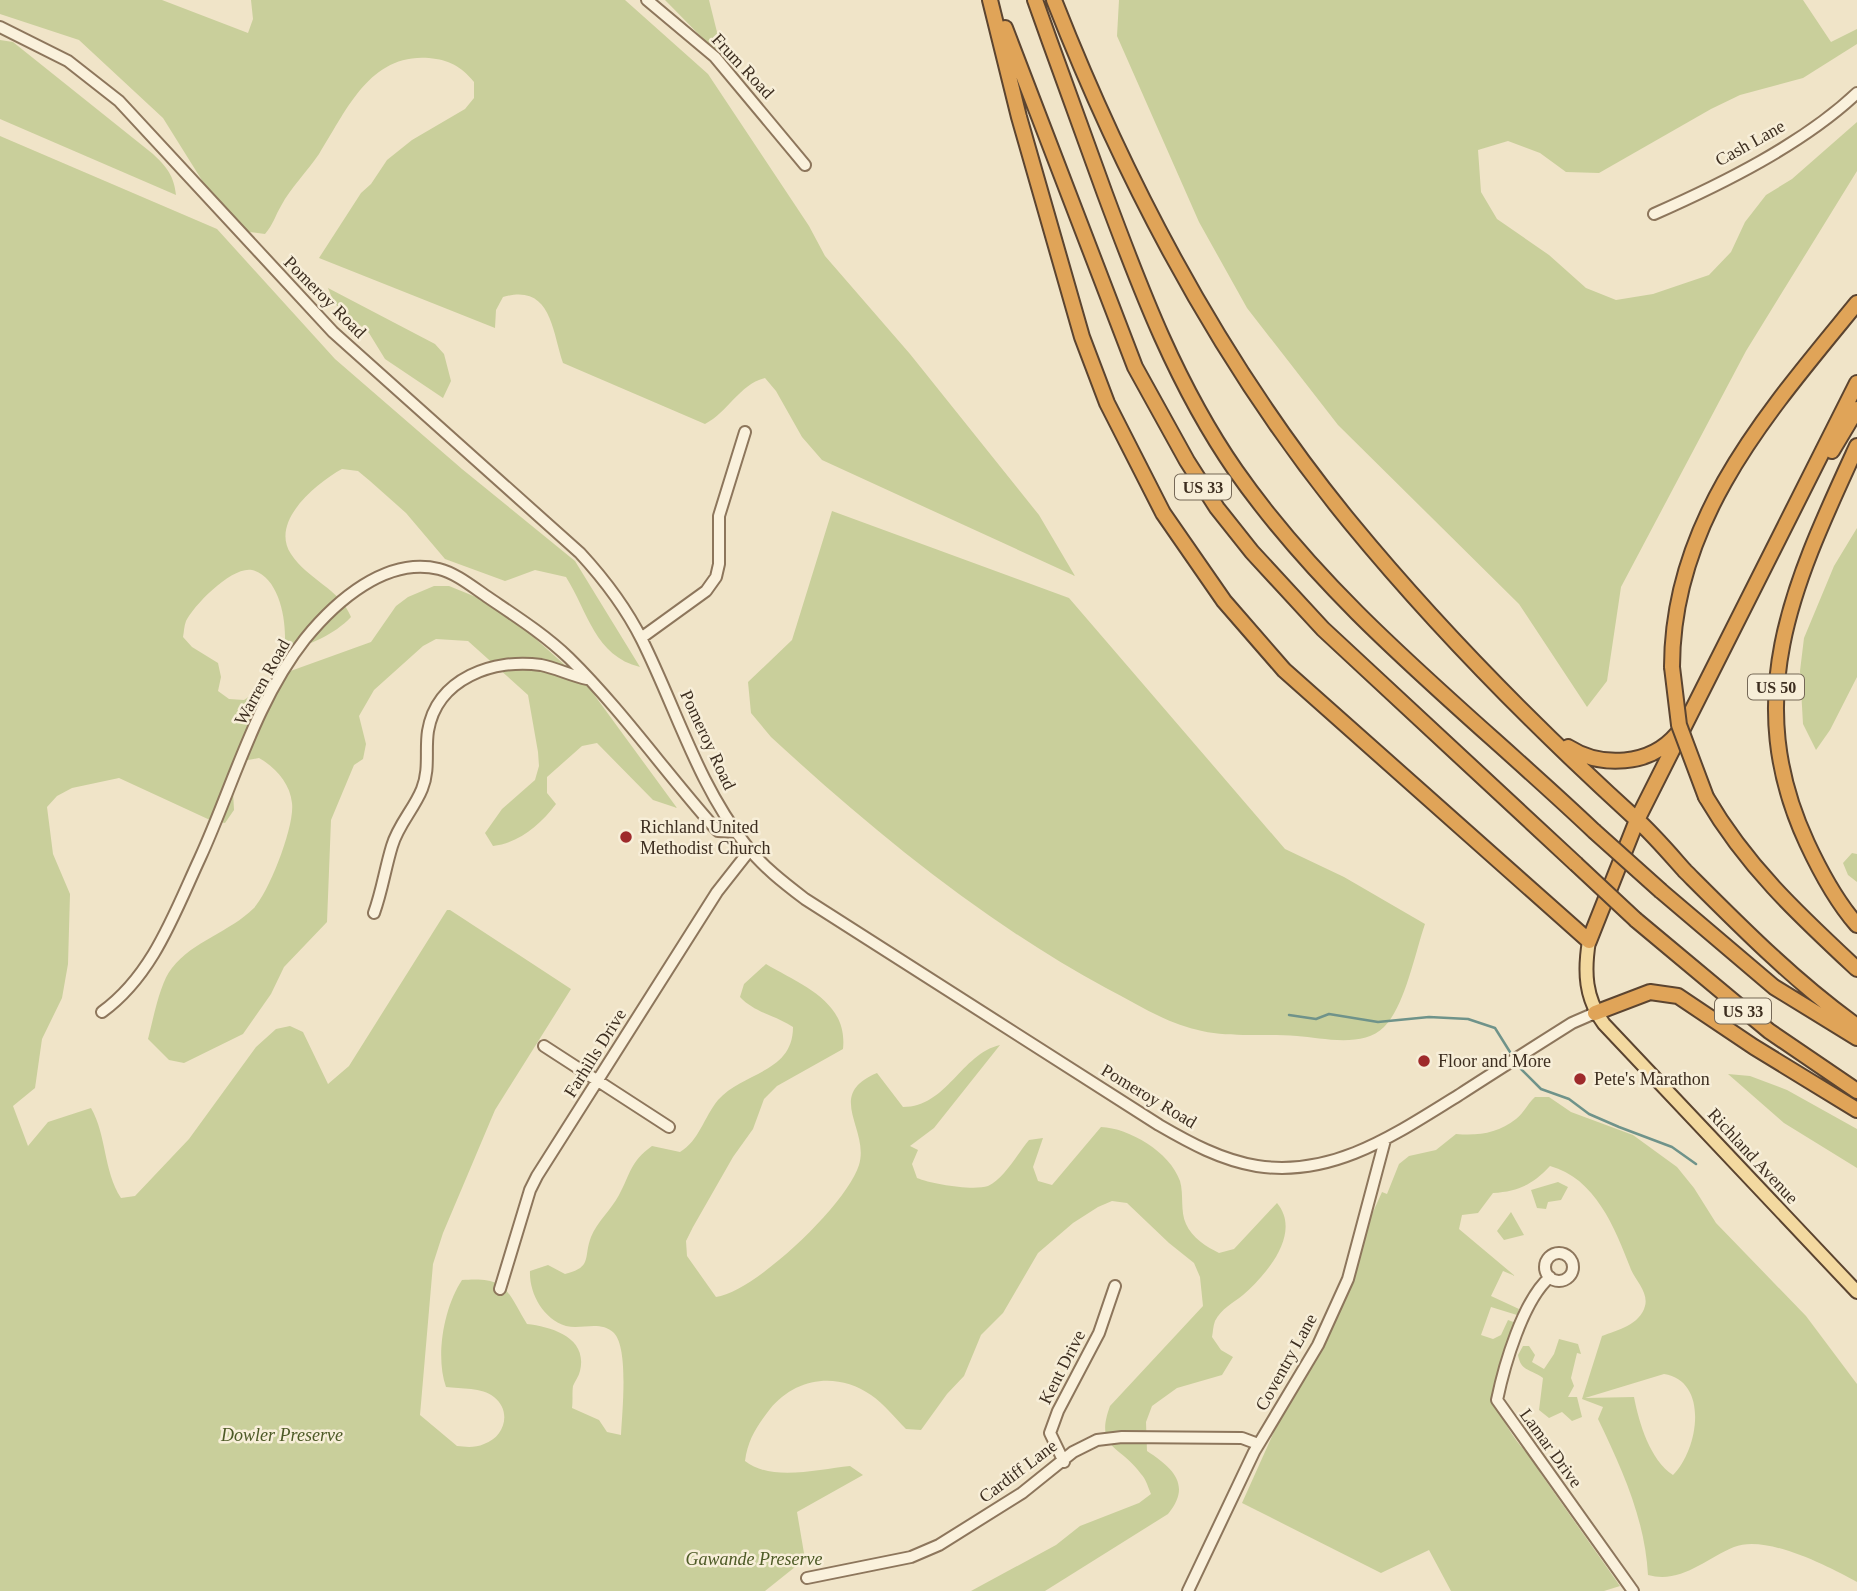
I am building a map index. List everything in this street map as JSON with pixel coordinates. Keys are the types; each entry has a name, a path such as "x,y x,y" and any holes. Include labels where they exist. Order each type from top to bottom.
{"highway":[{"name":"US 33","path":"993,0 1135,367 1158,414 1217,508 1252,552 1323,629 1636,920 1769,1031 1857,1091"},
{"path":"993,0 1018,117 1083,337 1107,404 1163,513 1224,601 1284,670 1589,942 1637,820 1795,512 1857,383"},
{"name":"US 33","path":"1035,0 1159,334 1195,405 1231,464 1322,578 1365,621 1594,831 1774,988 1857,1038"},
{"path":"1054,0 1098,106 1142,198 1193,292 1248,380 1357,531 1435,620 1550,737 1760,943 1806,986 1857,1026"},
{"path":"1857,303 1755,436 1712,503 1690,550 1677,597 1672,667 1679,724 1706,796 1735,844 1768,885 1857,969"},
{"path":"1795,512 1857,409"},
{"name":"US 50","path":"1857,446 1803,567 1786,621 1777,666 1775,698 1784,780 1798,823 1834,893 1857,925"},
{"path":"1550,737 1579,755 1597,760 1625,761 1650,753 1672,740 1687,723"},
{"path":"1595,1013 1650,992 1678,996 1754,1047 1857,1110"}],"main road":[{"path":"1589,942 1586,982 1595,1013"},
{"name":"Richland Avenue","path":"1595,1013 1857,1292"}],"street":[{"name":"Frum Road","path":"647,0 715,57 805,164"},
{"name":"Pomeroy Road","path":"0,27 68,61 119,101 333,332 580,553 608,586 641,638 708,786 750,850 805,899 1137,1111 1201,1148 1240,1163 1296,1167 1344,1158 1385,1140 1572,1023 1595,1013"},
{"name":"Cash Lane","path":"1654,214 1783,147 1824,121 1857,93"},
{"path":"641,638 706,591 716,577 719,564 719,516 744,444 745,432"},
{"name":"Warren Road","path":"102,1012 129,990 149,963 281,675 306,638 362,585 404,568 439,569 531,626 563,653 587,679 714,827 718,831 736,832"},
{"path":"374,913 384,886 392,845 422,788 432,719 452,685 477,673 509,664 543,666 587,679"},
{"name":"Farhills Drive","path":"500,1289 530,1190 717,892 750,850"},
{"path":"544,1046 669,1127"},
{"name":"Coventry Lane","path":"1188,1591 1258,1444 1318,1345 1348,1279 1385,1140"},
{"name":"Lamar Drive","path":"1550,1277 1543,1283 1520,1324 1497,1400 1633,1591"},
{"name":"Kent Drive","path":"1064,1461 1050,1433 1058,1410 1099,1333 1115,1286"},
{"name":"Cardiff Lane","path":"807,1578 911,1557 939,1545 984,1519 1073,1452 1097,1440 1122,1437 1242,1438 1258,1444"}],"green space":[{"path":"0,0 162,0 248,33 253,19 251,0 625,0 708,74 809,226 825,256 910,354 1039,515 1075,576 822,460 802,437 776,391 765,378 748,386 721,413 705,424 563,363 547,312 531,297 519,294 503,297 496,310 495,328 319,258 361,193 371,184 387,160 412,140 465,109 474,98 474,82 454,65 429,58 408,59 390,65 375,75 350,104 319,154 285,199 268,231 265,234 250,232 223,214 163,118 79,40 0,14"},
{"path":"665,0 709,0 724,60"},
{"path":"1119,0 1803,0 1831,42 1857,29 1857,44 1803,78 1740,95 1599,173 1566,172 1540,153 1508,141 1478,150 1481,192 1497,219 1549,255 1586,288 1616,300 1653,294 1709,275 1731,252 1745,222 1766,195 1792,179 1857,122 1857,171 1746,351 1621,587 1607,681 1587,707 1519,604 1338,425 1247,308 1199,222 1117,36"},
{"path":"0,40 13,42 153,154 169,172 176,195 0,119"},
{"path":"0,136 217,229 335,359 462,469 575,561 640,667 625,661 603,643 566,577 535,570 505,581 445,559 406,513 370,481 358,471 342,469 321,483 299,504 286,529 286,541 298,563 339,599 351,617 320,639 284,650 283,616 270,582 252,570 234,574 197,606 186,621 183,637 192,647 218,663 221,677 218,691 229,699 244,700 285,673 371,642 396,606 408,597 434,586 449,586 476,597 527,631 587,685 677,808 653,800 597,743 582,746 547,777 547,793 556,804 550,812 520,837 493,846 485,833 502,809 535,780 539,766 528,695 468,641 436,639 423,646 374,690 359,716 366,744 363,759 354,765 331,820 327,922 284,967 271,994 243,1034 184,1063 169,1060 148,1039 164,982 172,968 190,951 234,924 260,900 280,858 292,813 291,796 276,771 259,758 243,761 232,773 234,810 225,823 210,820 119,778 72,788 57,796 47,807 53,854 70,894 68,964 62,998 42,1039 35,1088 13,1106 28,1146 48,1122 91,1108 100,1130 115,1187 121,1198 135,1196 189,1139 256,1047 276,1029 290,1026 303,1032 328,1084 349,1066 447,910 450,910 571,989 495,1110 443,1233 433,1264 420,1415 457,1446 470,1447 491,1441 504,1423 503,1409 494,1397 477,1390 446,1387 443,1375 441,1347 450,1304 462,1280 477,1279 504,1288 527,1324 557,1331 574,1342 581,1360 573,1386 572,1408 599,1420 607,1432 621,1435 624,1382 619,1341 609,1329 597,1326 566,1326 551,1318 535,1296 530,1271 548,1265 565,1274 580,1268 586,1261 594,1232 616,1200 639,1157 652,1146 680,1152 692,1142 718,1100 740,1083 776,1063 785,1054 791,1042 793,1027 752,1007 740,997 744,984 766,964 807,987 830,1007 843,1032 843,1049 777,1086 764,1099 753,1129 733,1157 693,1227 686,1241 687,1256 716,1297 733,1291 776,1263 819,1222 851,1182 859,1165 861,1152 851,1102 853,1092 861,1082 877,1073 903,1107 918,1105 943,1090 975,1058 1000,1045 934,1128 910,1146 918,1150 912,1164 917,1178 952,1186 988,1186 1005,1172 1029,1140 1043,1138 1033,1167 1038,1181 1052,1185 1101,1127 1136,1137 1167,1160 1180,1181 1186,1224 1200,1242 1219,1253 1234,1249 1277,1203 1284,1215 1286,1227 1278,1252 1262,1276 1224,1310 1214,1323 1212,1337 1221,1350 1233,1357 1222,1375 1177,1388 1152,1406 1146,1422 1147,1451 1165,1464 1179,1486 1175,1504 1168,1514 1045,1591 971,1591 1056,1545 1080,1526 1139,1503 1151,1494 1143,1476 1112,1446 1105,1431 1106,1420 1110,1406 1203,1306 1200,1277 1194,1263 1127,1203 1112,1201 1073,1223 1038,1253 1003,1313 981,1335 964,1376 921,1430 906,1429 871,1395 845,1383 831,1381 805,1384 780,1398 770,1409 754,1433 745,1461 768,1471 781,1473 850,1466 863,1475 797,1512 805,1559 765,1591 0,1591"},
{"path":"328,288 435,344 444,354 451,381 443,398 385,359 369,333 334,303"},
{"path":"832,511 1069,598 1285,849 1344,877 1425,924 1404,993 1384,1027 1365,1038 1342,1040 1214,1033 1164,1019 1061,962 973,904 849,807 771,737 751,713 748,682 792,640"},
{"path":"1857,528 1857,677 1830,730 1816,750 1803,724 1800,671 1804,638 1834,566"},
{"path":"1852,853 1857,854 1857,882 1848,875 1843,863"},
{"path":"1728,1074 1750,1076 1787,1090 1857,1129 1857,1168 1784,1123"},
{"path":"1535,1097 1549,1097 1571,1112 1633,1135 1677,1167 1716,1223 1806,1316 1857,1384 1857,1582 1831,1568 1780,1548 1748,1544 1734,1547 1682,1573 1660,1577 1648,1575 1637,1514 1624,1476 1598,1419 1603,1407 1582,1399 1602,1336 1627,1326 1638,1318 1645,1306 1645,1296 1601,1206 1579,1181 1550,1166 1524,1186 1493,1193 1478,1213 1462,1215 1459,1229 1515,1276 1503,1271 1491,1296 1519,1309 1517,1315 1491,1307 1481,1335 1493,1339 1501,1335 1508,1320 1516,1323 1497,1382 1496,1395 1505,1423 1620,1586 1604,1591 1451,1591 1429,1550 1381,1573 1242,1503 1382,1192 1387,1194 1399,1164 1409,1156 1436,1150 1456,1134 1480,1134 1502,1128 1519,1117","holes":["1664,1374 1678,1379 1688,1389 1695,1417 1689,1449 1673,1475 1652,1451 1642,1429 1634,1397 1585,1398"]},
{"path":"1558,1182 1568,1187 1561,1200 1548,1202 1546,1209 1537,1208 1531,1190"},
{"path":"1511,1212 1524,1235 1504,1240 1497,1231"},
{"path":"1559,1339 1578,1344 1581,1354 1577,1353 1571,1378 1574,1386 1568,1397 1577,1397 1582,1417 1572,1421 1562,1412 1549,1418 1539,1410 1543,1378 1524,1367 1518,1355 1523,1346 1529,1346 1535,1355 1532,1362 1544,1369 1554,1354"}],"waterway":[{"path":"1289,1015 1316,1019 1329,1014 1378,1022 1429,1017 1468,1019 1495,1028 1510,1052"},
{"path":"1519,1067 1541,1089 1569,1099 1589,1114 1672,1147 1696,1164"}],"place":[{"name":"Richland United Methodist Church","path":"626,837"},
{"name":"Floor and More","path":"1424,1061"},
{"name":"Pete's Marathon","path":"1580,1079"}],"park label":[{"name":"Dowler Preserve","path":"282,1435"},
{"name":"Gawande Preserve","path":"754,1559"}]}
